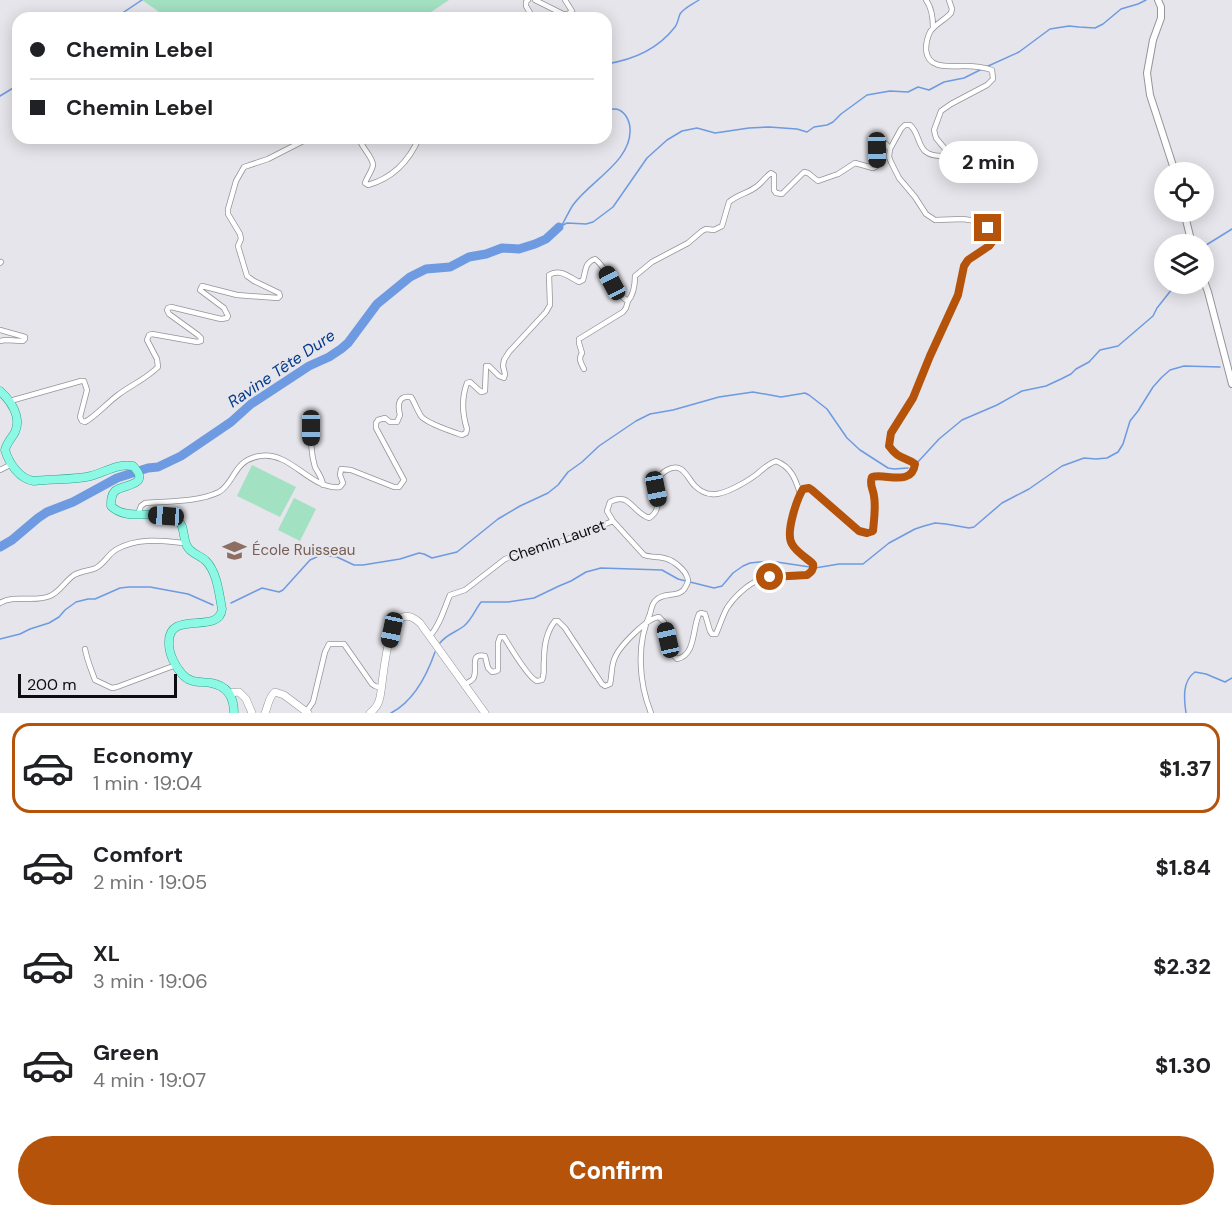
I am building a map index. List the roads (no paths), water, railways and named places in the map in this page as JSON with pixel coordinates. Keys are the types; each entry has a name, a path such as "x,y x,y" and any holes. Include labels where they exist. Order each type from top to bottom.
{"main road":[{"path":"0,391 15,410 17,425 5,450 12,464 27,480 91,476 127,465 133,466 136,469 138,480 135,484 114,492 110,498 111,506 116,511 174,518 180,522 185,543 190,550 208,562 216,582 222,615 212,622 179,626 171,632 168,639 169,649 176,665 188,680 211,683 229,693 234,700 234,713"},
{"path":"370,713 379,702 383,668 392,630 402,616 408,615 415,618 485,713"},
{"path":"229,693 239,692 246,699 252,713"},
{"path":"265,713 275,692 284,695 307,712"}],"street":[{"path":"535,0 559,12"},
{"path":"926,0 933,16 933,28"},
{"path":"464,685 473,679 477,656 485,656 488,668 492,672 498,670 500,637 504,637 534,679 542,680 545,674 543,658 545,642 555,621 565,628 602,684 607,686 611,681 613,662 618,652 656,617 662,619 672,653 679,659 691,647 699,614 705,614 710,631 716,634 727,607 750,585 760,579 807,575 812,571 813,564 796,550 790,541 790,526 803,489 809,488 859,531 867,533 873,531 874,495 870,482 872,477 897,478 911,474 914,470 915,464 901,459 889,446 891,433 913,398 958,295 964,266 968,260 989,246 993,237 985,225 976,221 935,220 926,214 899,178 889,157 890,149 905,125 914,128 920,147 940,157 944,156 946,150 936,138 934,130 941,111 987,85 993,79 992,70 985,68 938,66 930,62 927,56 927,38 933,28 951,13 949,0"},
{"path":"1158,0 1161,7 1161,18 1153,40 1147,73 1150,95 1171,162"},
{"path":"10,401 84,381 87,390 80,417 85,422 120,393 158,367 157,359 147,340 149,335 197,342 201,340 198,334 168,314 168,308 221,319 227,318 228,315 224,308 200,290 202,286 237,295 278,298 279,293 248,276 238,246 242,239 232,223 228,209 244,167 268,159 297,144"},
{"path":"361,144 372,159 373,165 365,183 368,185 397,171 409,157 416,144"},
{"path":"584,369 580,360 582,353 579,339 623,312 634,291 635,276 652,262 688,243 702,231 714,230 722,226 729,202 754,189 771,173 774,175 774,190 782,194 804,172 818,182 838,174 855,163 873,168 877,166 878,146 886,144 890,149"},
{"path":"138,514 141,506 145,504 195,499 219,492 243,463 259,456 270,455 291,463 323,485 332,488 340,487 343,483 340,475 342,468 399,487 404,480 376,428 378,420 385,418 394,423 397,422 400,415 400,401 405,396 411,398 424,420 462,435 466,433 462,402 467,383 470,382 481,392 485,392 486,366 504,378 504,360 509,352 550,305 549,275 562,273 579,282 583,280 587,264 595,259 602,264 618,293 628,301"},
{"path":"1207,294 1232,384"},
{"path":"0,330 25,337 25,339 0,341"},
{"path":"311,428 311,448 323,485"},
{"name":"Chemin Lauret","path":"645,625 654,602 660,597 678,594 685,590 688,581 687,574 667,559 644,555 613,521 608,511 610,502 624,499 649,518 654,515 658,502 656,489 658,479 667,470 677,468 685,471 695,486 709,494 718,495 746,481 776,461 793,473 801,493"},
{"path":"0,470 12,464"},
{"name":"Chemin Lauret","path":"429,636 436,629 450,595 465,590 505,559 522,557 613,521"},
{"path":"0,603 14,599 34,600 48,597 76,574 98,567 116,550 132,542 149,540 185,543"},
{"path":"645,625 641,664 642,685 651,713"},
{"path":"307,712 313,702 326,647 329,644 344,644 372,684 381,688"},
{"path":"85,649 88,663 96,680 112,688 176,665"}],"waterway":[{"path":"124,12 142,0"},
{"path":"612,63 635,56 661,42 675,27 680,14 699,0"},
{"name":"Ravine Tête Dure","path":"986,67 1019,52 1050,29 1069,26 1095,28 1121,9 1146,0"},
{"name":"Ravine Tête Dure","path":"559,227 567,223 593,222 613,207 647,158 667,140 682,131 697,128 715,133 769,127 807,132 814,127 833,122 867,95 890,91 908,92 918,87 929,90 944,82 964,78 982,69"},
{"path":"0,96 12,89"},
{"path":"562,225 580,196 617,161 629,140 629,121 622,111 612,109"},
{"name":"Ravine Tête Dure","path":"0,547 47,512 73,502 117,478 158,467 181,456 231,422 251,404 309,366 341,349 377,304 410,277 426,269 450,267 469,257 502,248 519,249 535,244 546,239 559,227"},
{"path":"1214,240 1232,229"},
{"path":"917,463 939,439 962,420 1022,391 1046,386 1061,379 1089,362 1100,350 1118,346 1153,316 1168,294"},
{"path":"815,568 839,564 863,564 889,543 915,529 935,523 974,527 1002,503 1029,489 1062,466 1084,458 1107,458 1118,452 1130,421 1153,387 1170,370 1184,366 1220,367"},
{"path":"231,603 262,588 279,592 283,590 310,560 321,555 337,557 354,565 363,565 400,559 419,553 432,558 457,552 498,519 548,493 568,472 599,446 636,421 650,414 719,397 753,392 781,397 805,393 827,409 847,438 860,450 888,468 908,468"},
{"path":"440,643 467,623 481,602 508,602 534,598 586,572 601,568 662,570 678,579 714,588 722,586 733,573 750,563 770,561 810,567"},
{"path":"0,639 49,623 76,602 95,599 120,588 150,587 188,594 213,605"},
{"path":"391,713 406,702 419,687 435,652"},
{"path":"1186,713 1186,685 1195,672 1225,682 1232,678"}],"place":[{"name":"École Ruisseau","path":"234,550"}]}
